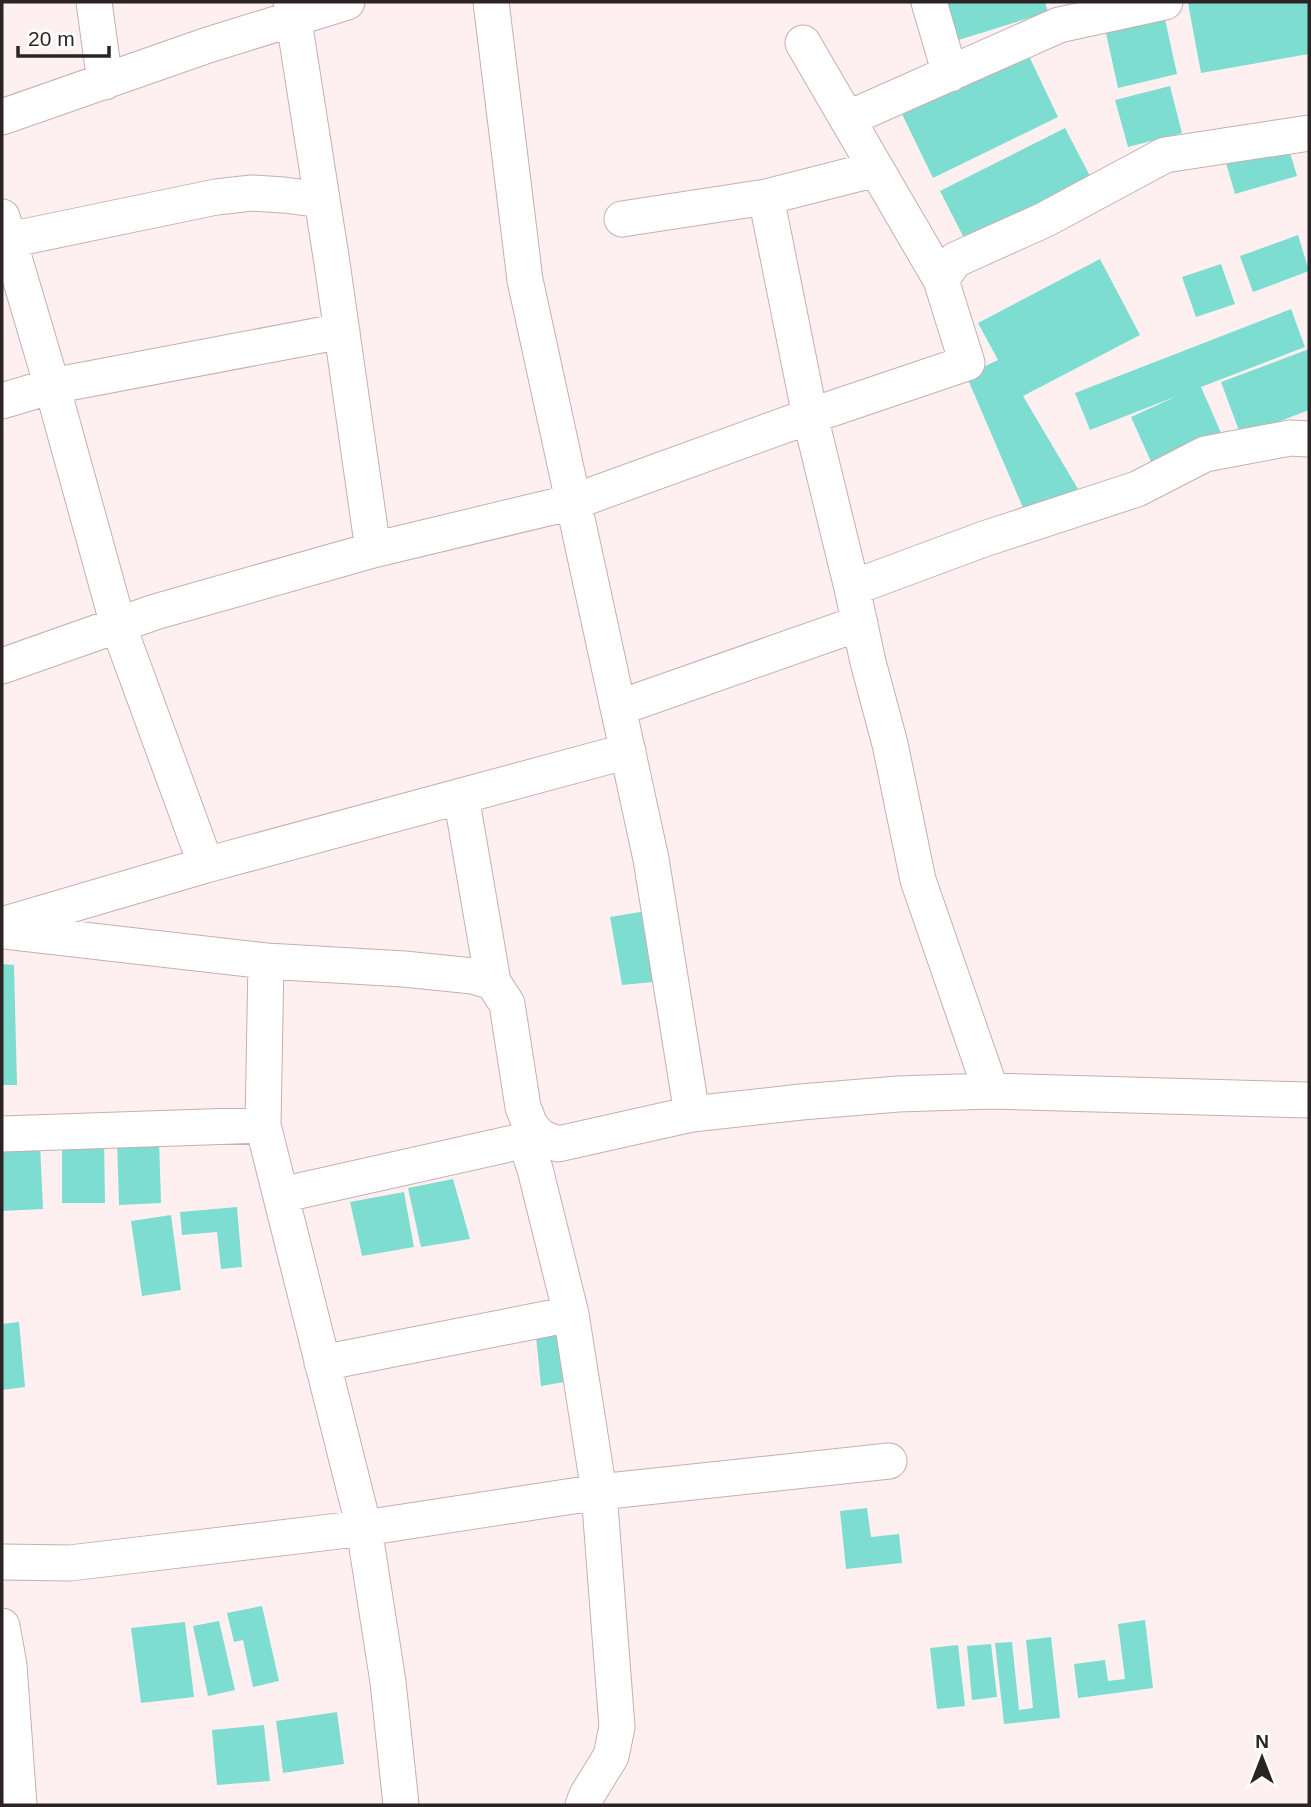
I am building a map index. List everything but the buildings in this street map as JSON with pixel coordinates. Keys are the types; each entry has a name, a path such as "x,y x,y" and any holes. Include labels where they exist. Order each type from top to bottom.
{"street":[{"path":"94,2 105,82"},
{"path":"2,117 208,45 292,10 347,2"},
{"path":"491,2 525,280 651,859 692,1114"},
{"path":"929,2 950,74"},
{"path":"847,119 1059,25 1165,2"},
{"path":"292,10 373,550"},
{"path":"2,666 155,612 373,550 573,502 810,416 967,363 941,280 803,43"},
{"path":"941,280 955,260 1044,220 1164,155 1309,133"},
{"path":"622,219 766,197 876,169"},
{"path":"206,865 118,625 52,386 5,229 252,193 322,200"},
{"path":"766,197 810,416 890,744 918,880 991,1091"},
{"path":"2,401 52,386 342,331"},
{"path":"852,588 984,539 1137,489 1205,454 1290,438 1309,439"},
{"path":"618,708 860,623"},
{"path":"2,928 206,865 628,751"},
{"path":"461,796 493,982 506,1004 523,1107 530,1125 535,1169 571,1314 599,1492 617,1727 611,1756 583,1805"},
{"path":"2,928 266,961 404,969 473,976 493,982"},
{"path":"266,961 263,1125 364,1528 388,1682 401,1805"},
{"path":"281,1195 532,1139 558,1144 692,1114 801,1102 884,1095 991,1091 1309,1100"},
{"path":"2,1134 263,1125"},
{"path":"322,1363 571,1314"},
{"path":"2,1562 70,1563 364,1528 599,1492 889,1461"},
{"path":"2,1626 19,1805"}]}
